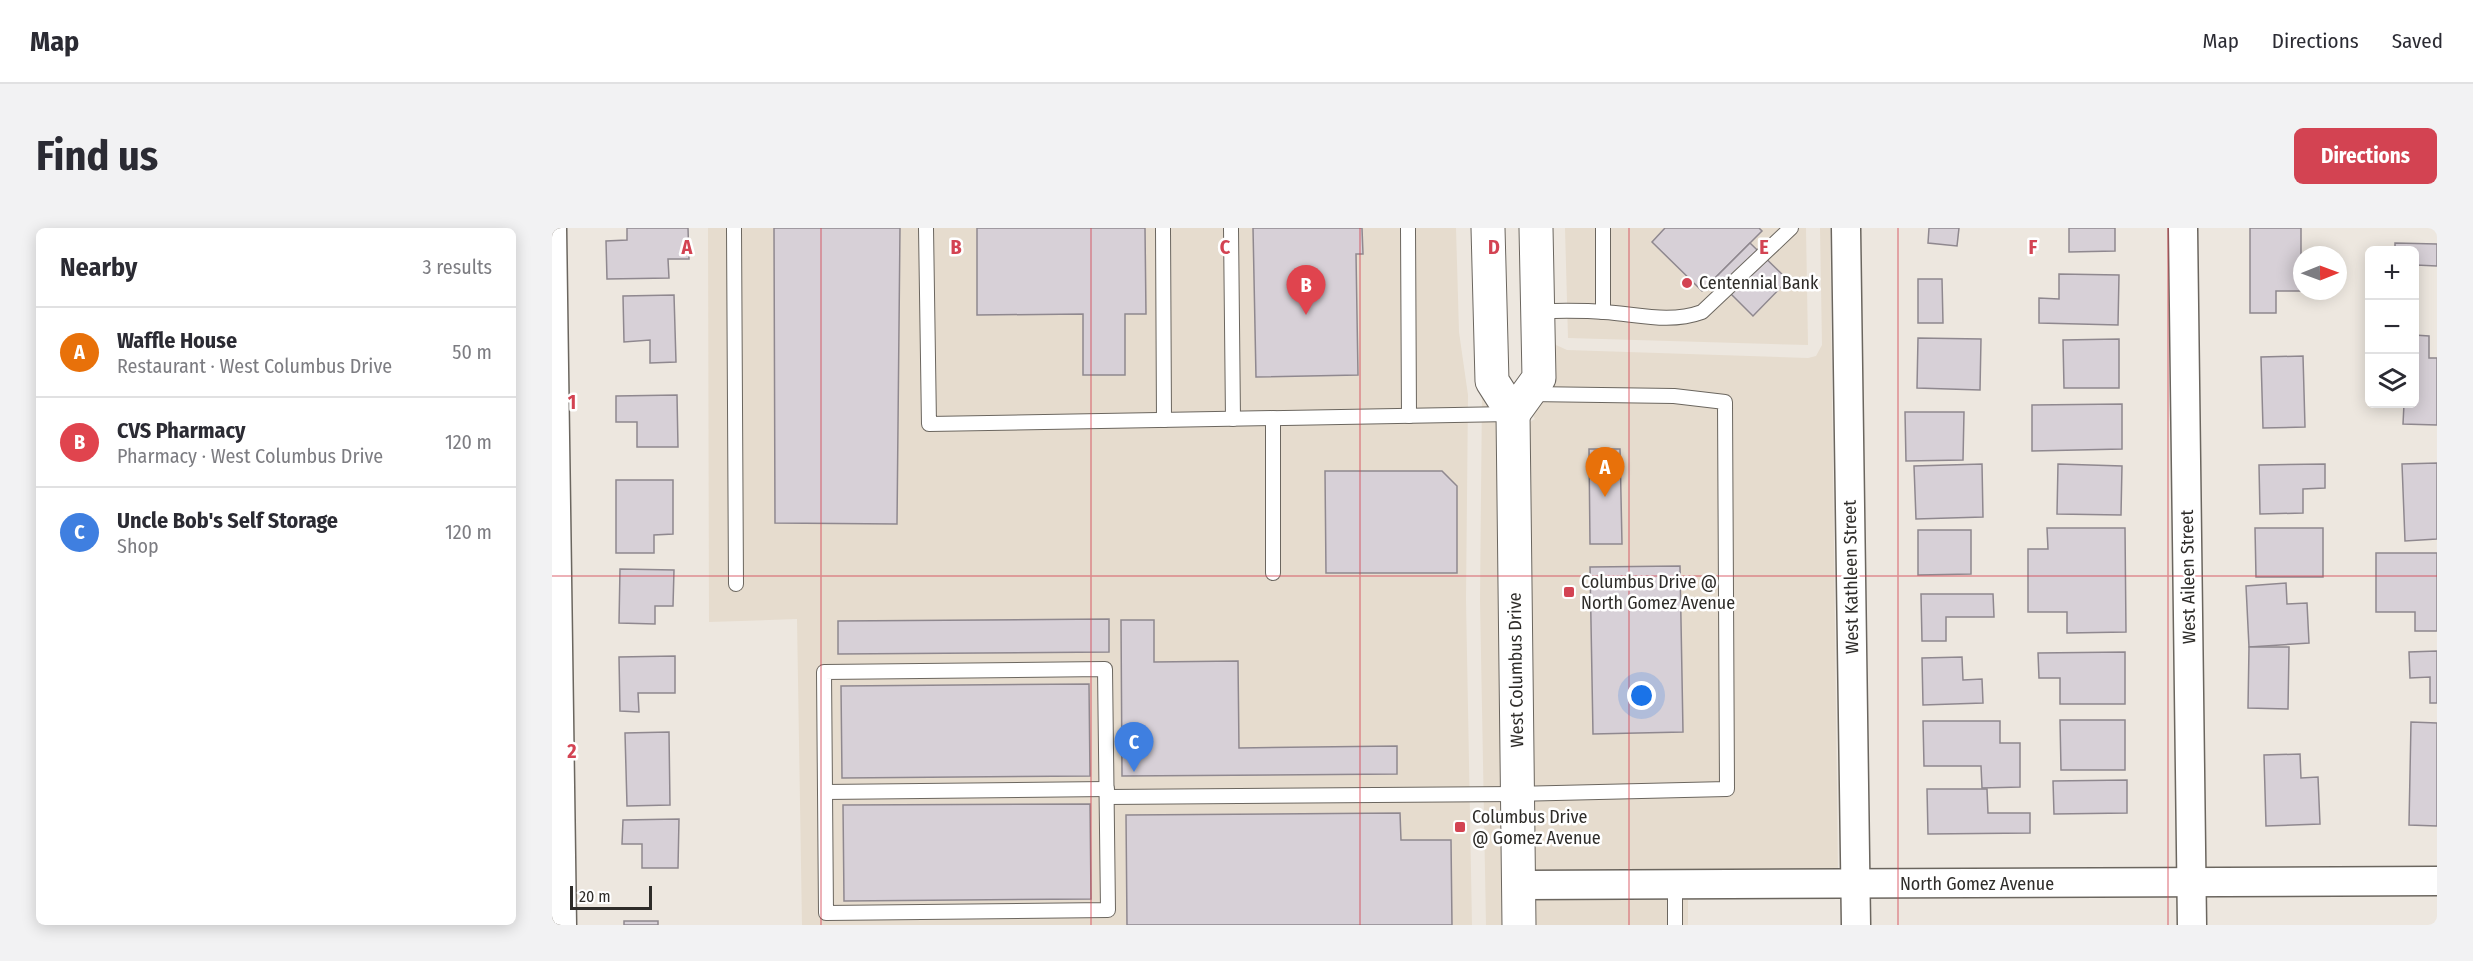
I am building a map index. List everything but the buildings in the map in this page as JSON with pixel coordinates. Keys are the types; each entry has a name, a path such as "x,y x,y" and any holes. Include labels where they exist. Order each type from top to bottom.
{"main road":[{"path":"1488,228 1491,381 1520,404"},
{"name":"West Columbus Drive","path":"1519,925 1517,794 1520,404 1539,378 1536,228"}],"street":[{"path":"552,228 562,925"},
{"name":"West Kathleen Street","path":"1846,228 1856,925"},
{"name":"West Aileen Street","path":"2183,228 2192,925"},
{"name":"North Gomez Avenue","path":"1518,885 2437,881"}],"lane":[{"path":"734,228 736,584"},
{"path":"825,792 1517,794 1727,789 1725,402 1674,396 1520,404 1409,416 930,424 926,228"},
{"path":"1163,228 1164,420"},
{"path":"1231,228 1233,419"},
{"path":"1408,228 1409,416"},
{"path":"1603,228 1603,312"},
{"path":"1537,311 1603,312 1669,319 1702,312 1791,228"},
{"path":"1272,573 1273,418"},
{"path":"1105,669 1108,910 826,913 825,792 824,672 1105,669"},
{"path":"1675,885 1676,925"}],"shaded area":[{"path":"708,228 1456,228 1459,332 1468,395 1466,600 1472,925 802,925 797,619 709,622"},
{"name":"Centennial Bank","path":"1565,228 1806,228 1808,345 1568,338"},
{"path":"1820,228 1830,228 1838,870 1534,871 1530,422 1535,419 1532,414 1554,339 1556,345 1567,350 1808,358 1816,356 1822,345"},
{"path":"1482,394 1494,414 1491,419 1497,422 1502,925 1486,925 1480,600"},
{"path":"1534,900 1688,900 1688,925 1535,925"}],"place":[{"name":"Centennial Bank","path":"1687,283"},
{"name":"CVS Pharmacy","path":"1306,315"},
{"name":"Waffle House","path":"1605,497"},
{"name":"Columbus Drive @ North Gomez Avenue","path":"1569,592"},
{"name":"Uncle Bob's Self Storage","path":"1134,772"},
{"name":"Columbus Drive @ Gomez Avenue","path":"1460,827"}]}
